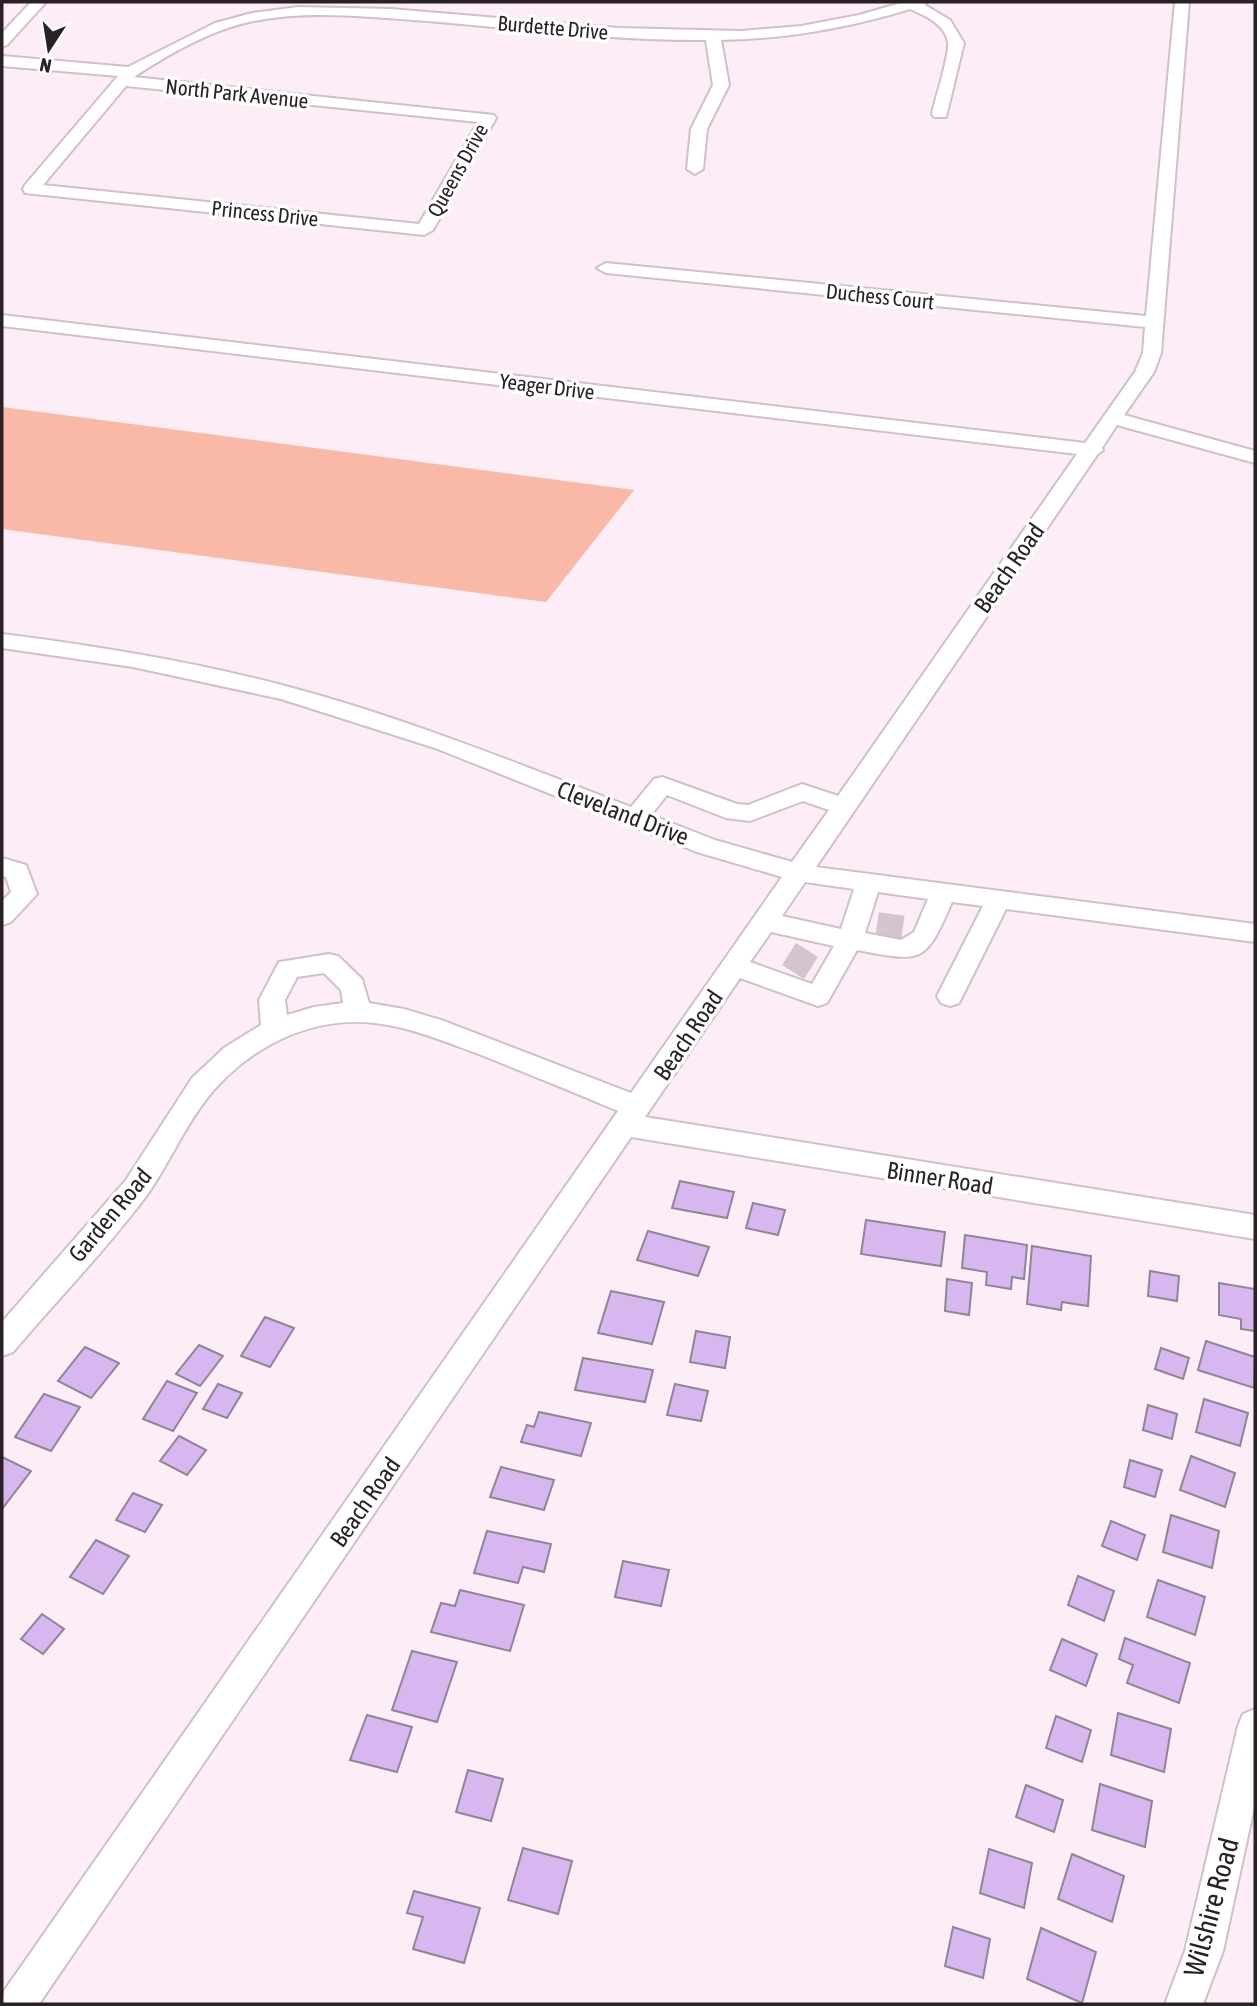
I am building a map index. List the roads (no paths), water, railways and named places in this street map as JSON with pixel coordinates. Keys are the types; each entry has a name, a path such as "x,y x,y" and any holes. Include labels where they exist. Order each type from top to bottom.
{"street":[{"path":"2,42 39,2"},
{"path":"249,18 258,2"},
{"name":"Beach Road","path":"17,2004 1093,450 1149,364 1182,2"},
{"path":"915,3 946,24 956,43 940,114"},
{"name":"Burdette Drive","path":"107,197 31,189 127,76 223,26 249,18 325,10 613,32 713,36 787,31 842,23 915,3"},
{"path":"695,169 699,129 721,85 713,36"},
{"name":"North Park Avenue","path":"2,61 352,104"},
{"name":"Queens Drive","path":"352,104 488,118 424,230"},
{"name":"Princess Drive","path":"107,197 424,230"},
{"name":"Duchess Court","path":"606,268 1154,323"},
{"name":"Yeager Drive","path":"2,320 1093,450"},
{"path":"1114,418 1255,457"},
{"name":"Cleveland Drive","path":"2,641 133,660 285,694 443,743 711,847 799,873 1255,933"},
{"path":"635,818 662,785 736,812 750,813 802,792 845,807"},
{"path":"711,847 736,812"},
{"path":"2,867 17,871 24,894 2,916"},
{"path":"735,967 789,978 818,996 861,929 868,883"},
{"path":"765,922 812,942 861,929 905,950 924,938 919,931 943,894"},
{"path":"950,996 998,901"},
{"path":"275,1030 272,1000 288,969 329,963 353,986 358,1012"},
{"name":"Garden Road","path":"2,1343 136,1188 154,1162 173,1123 203,1084 228,1059 275,1030 320,1015 358,1012 422,1023 520,1059 632,1117"},
{"name":"Binner Road","path":"632,1117 1255,1227"},
{"name":"Wilshire Road","path":"1184,2004 1204,1951 1255,1726"}],"tunnel":[{"path":"877,925 912,930"},
{"path":"793,972 807,950"}]}
